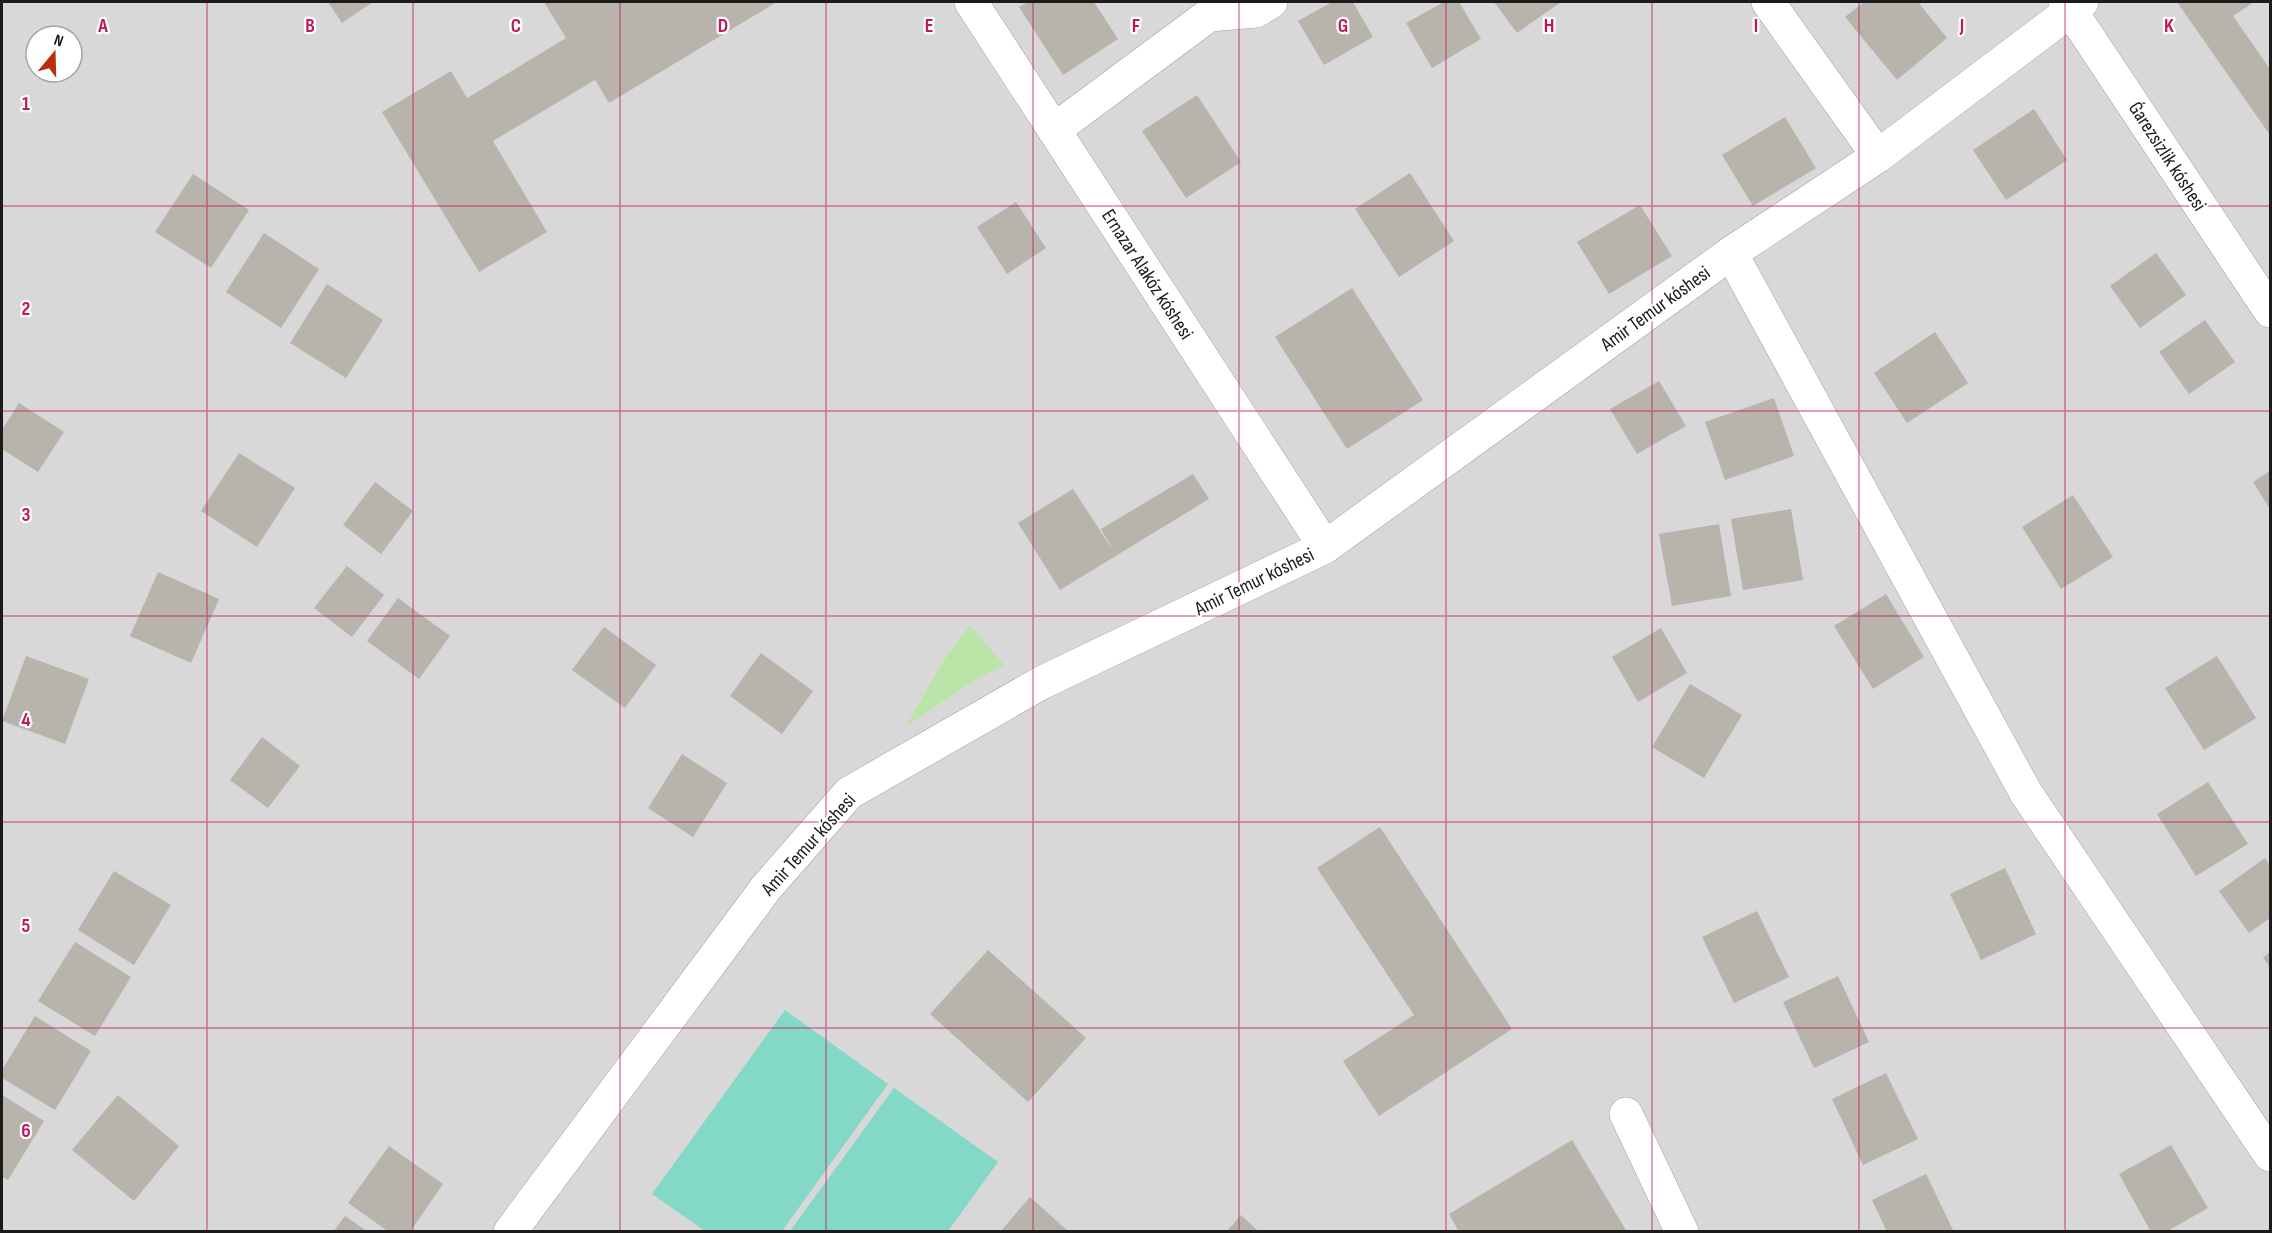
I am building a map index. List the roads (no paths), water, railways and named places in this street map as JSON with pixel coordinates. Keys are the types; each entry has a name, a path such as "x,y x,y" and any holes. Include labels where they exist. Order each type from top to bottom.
{"street":[{"name":"Ernazar Alakóz kóshesi","path":"971,2 1325,547"},
{"path":"1768,2 1878,156"},
{"name":"Amir Temur kóshesi","path":"510,1232 766,888 849,794 1041,683 1325,547 1731,253 1878,156 2073,4"},
{"name":"Ǵarezsizlik kóshesi","path":"2073,4 2271,311"},
{"path":"1054,130 1209,15 1260,5"},
{"path":"1731,253 2026,793 2271,1155"},
{"path":"1626,1114 1682,1232"}]}
